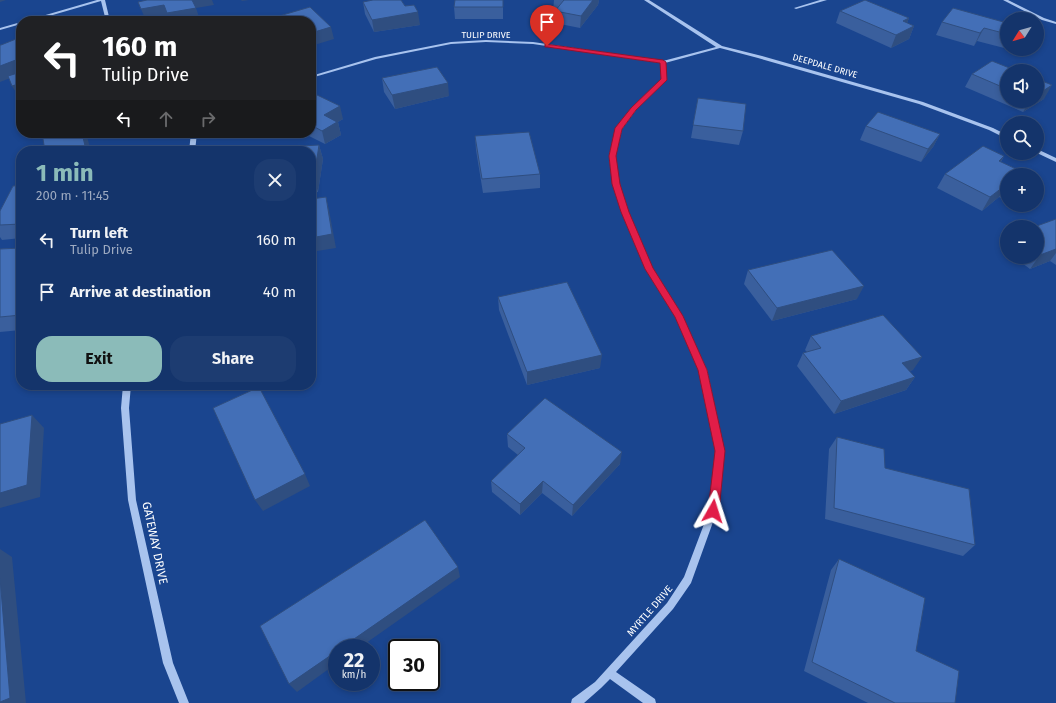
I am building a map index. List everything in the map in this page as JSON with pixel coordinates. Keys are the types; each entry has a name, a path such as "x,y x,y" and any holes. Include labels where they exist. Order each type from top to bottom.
{"street":[{"path":"46,16 103,0 107,16"},
{"name":"DEEPDALE DRIVE","path":"646,0 720,47 921,103 1000,134"},
{"path":"796,8 825,0"},
{"path":"1005,0 1056,24"},
{"path":"0,29 16,24"},
{"name":"TULIP DRIVE","path":"316,76 375,58 451,43 486,41 533,43 663,62"},
{"path":"663,62 720,47"},
{"name":"MYRTLE DRIVE","path":"576,703 598,685 670,606 688,580 713,511 720,451 703,370 679,316 649,269 625,212 616,184 612,156 619,128 634,109 664,80 663,62"},
{"path":"1044,154 1056,160"},
{"name":"GATEWAY DRIVE","path":"127,390 125,408 132,500 168,662 184,703"},
{"path":"609,673 651,703"}],"building":[{"path":"147,0 192,0 196,8 167,13 164,5 141,9 138,2"},
{"path":"373,0 401,0 405,6 414,5 418,12 372,20 363,2"},
{"path":"455,0 503,0 503,7 454,7"},
{"path":"564,0 593,0 581,16 555,11"},
{"path":"865,0 909,18 903,21 914,26 896,35 840,11"},
{"path":"310,7 331,27 316,32 316,16 279,16"},
{"path":"953,8 1000,21 1000,32 984,28 980,33 942,22"},
{"path":"16,39 16,60 0,66 1,45"},
{"path":"992,61 1000,64 1000,86 972,74"},
{"path":"437,67 448,83 392,95 382,78"},
{"path":"16,74 16,85 12,86 8,76"},
{"path":"1044,82 1052,85 1044,90"},
{"path":"316,94 340,106 324,115 337,122 322,131 316,128"},
{"path":"698,98 746,104 743,131 693,125"},
{"path":"878,112 940,134 928,149 866,126"},
{"path":"529,132 540,174 482,179 475,136"},
{"path":"43,138 83,138 85,146 44,146"},
{"path":"319,145 316,165 316,146 302,146"},
{"path":"983,146 1000,154 999,161 1014,168 1000,168 1000,189 990,197 945,174"},
{"path":"13,186 16,186 16,224 0,225 0,211"},
{"path":"326,197 332,234 316,237 316,198"},
{"path":"1056,219 1056,249 1044,254 1044,223"},
{"path":"16,248 16,315 0,317 0,249"},
{"path":"832,250 864,286 777,308 748,270"},
{"path":"567,282 602,355 527,372 498,297"},
{"path":"883,315 922,357 902,363 915,377 841,401 803,353 821,348 811,336"},
{"path":"252,390 261,390 305,474 255,500 213,408"},
{"path":"545,398 622,452 573,505 543,481 520,504 491,481 525,448 507,434"},
{"path":"32,415 27,485 0,493 0,424"},
{"path":"837,437 884,449 885,468 969,489 975,545 834,508"},
{"path":"425,520 458,567 354,639 328,639 328,657 289,684 260,626"},
{"path":"839,559 925,598 916,651 959,671 955,703 895,703 812,662"},
{"path":"0,578 10,698 0,702"}],"route":[{"path":"547,46 663,62 664,80 634,109 619,128 612,156 616,184 625,212 649,269 679,316 703,370 720,451 713,511"}]}
